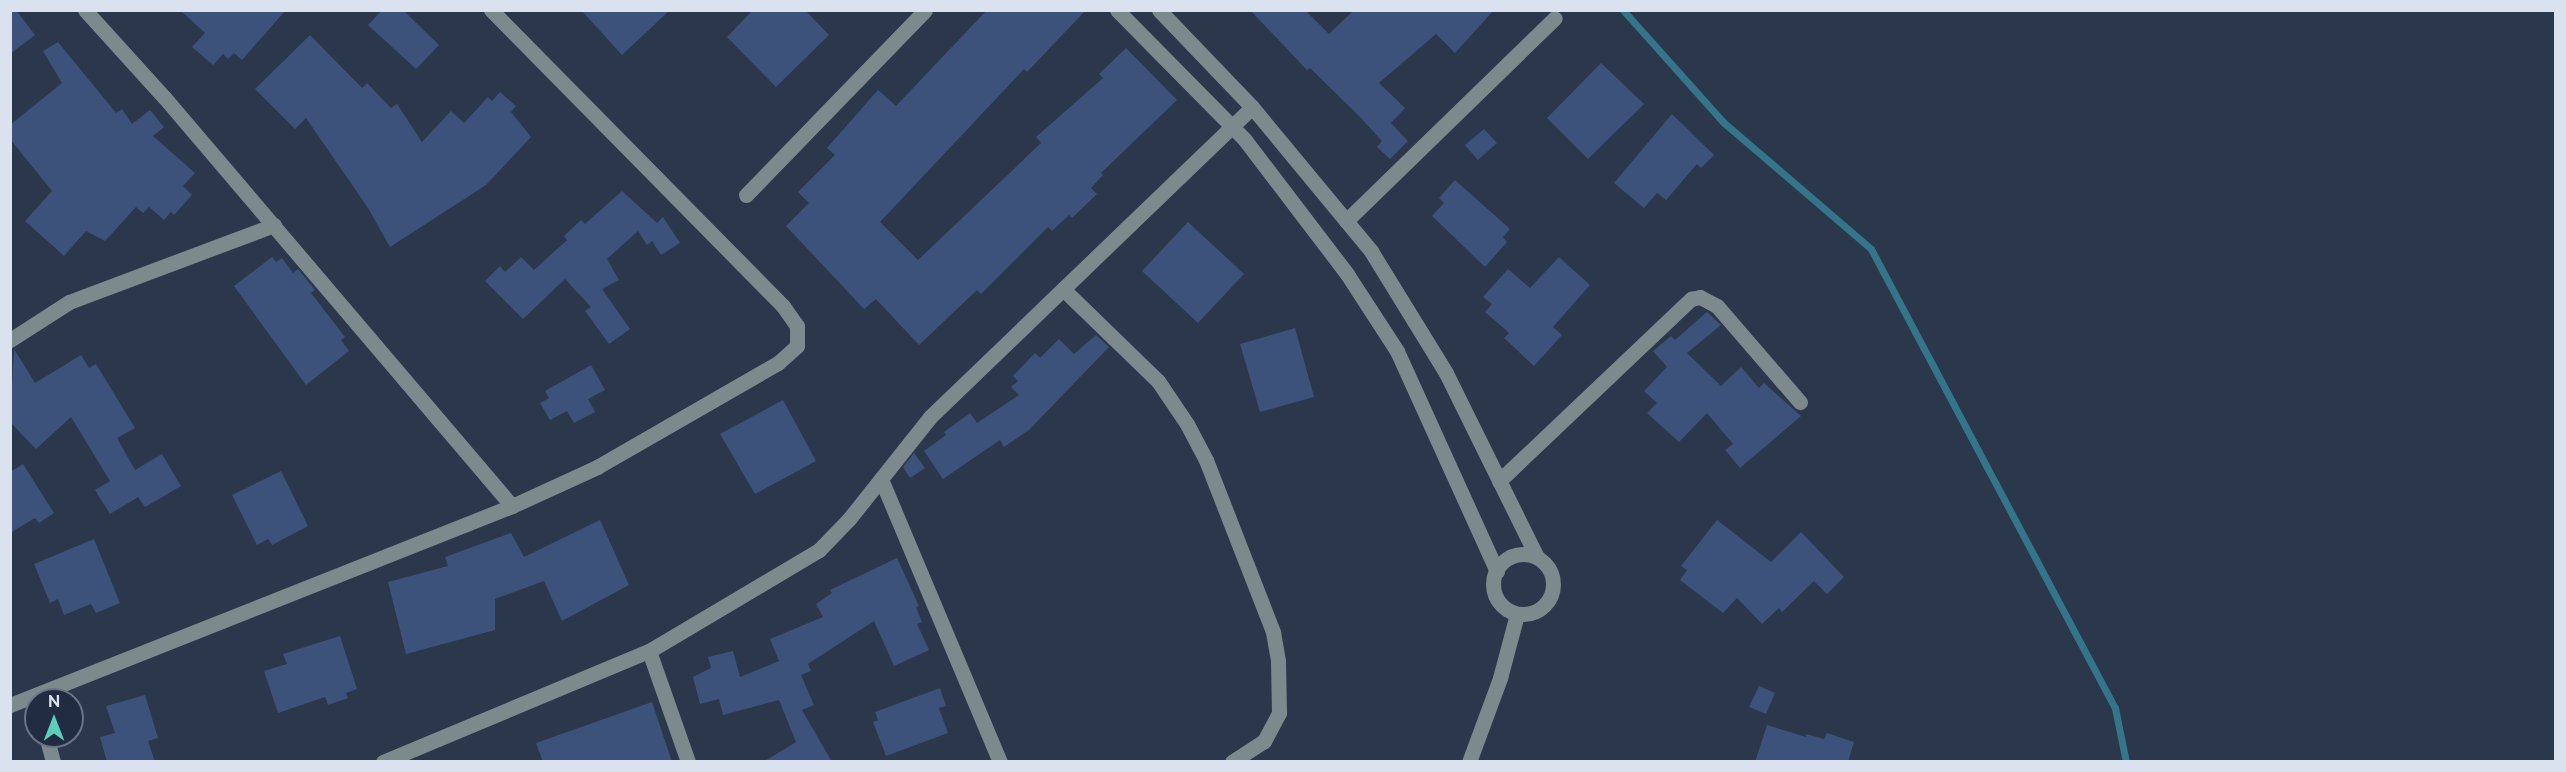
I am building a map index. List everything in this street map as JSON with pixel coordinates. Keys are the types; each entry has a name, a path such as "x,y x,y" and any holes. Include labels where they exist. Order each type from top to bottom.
{"street":[{"path":"85,10 274,225 512,506"},
{"path":"10,705 512,506 597,467 778,363 797,346 797,326 783,306 491,10"},
{"path":"746,195 926,10"},
{"path":"1117,10 1245,140 1347,274 1397,351 1497,571"},
{"path":"1159,10 1252,107 1371,251 1446,373 1537,557 1549,568 1554,585 1548,600 1529,614 1516,614 1502,606 1493,591 1497,571 1504,561 1520,554 1537,557"},
{"path":"1346,221 1555,18"},
{"path":"383,762 649,651 819,550 881,479 930,417 1252,107"},
{"path":"10,340 69,303 274,225"},
{"path":"1063,289 1158,381 1187,424 1206,460 1273,632 1278,661 1279,713 1264,741 1232,762"},
{"path":"1499,481 1691,299 1700,297 1717,306 1800,402"},
{"path":"881,479 1000,762"},
{"path":"1469,762 1500,678 1516,614"},
{"path":"649,651 688,762"}],"building":[{"path":"10,10 16,10 35,35 10,54"},
{"path":"180,10 286,10 242,60 234,53 228,59 223,54 213,65 192,47 205,33"},
{"path":"382,10 403,10 439,45 416,69 368,25"},
{"path":"581,10 670,10 622,55"},
{"path":"753,10 805,10 829,35 776,87 727,37"},
{"path":"987,10 1086,10 1027,72 1024,69 880,222 918,260 1041,143 1036,137 1103,78 1099,74 1126,48 1177,100 1101,173 1103,175 1091,188 1097,194 1072,218 1069,215 1052,231 1048,227 981,294 977,290 919,345 876,299 864,309 786,226 809,203 798,192 835,155 827,148 878,90 896,106"},
{"path":"1250,10 1305,10 1329,34 1354,10 1494,10 1455,53 1436,34 1379,83 1405,108 1391,123 1408,141 1390,159 1377,147 1382,141 1359,116 1310,68 1307,70"},
{"path":"310,35 362,88 367,83 391,108 397,104 422,142 451,111 464,123 488,97 492,101 500,92 516,106 511,112 531,137 486,185 390,247 368,208 306,118 295,129 255,89"},
{"path":"58,42 116,113 122,109 132,124 150,110 164,127 153,136 195,173 183,186 192,195 174,215 171,212 164,220 149,207 143,213 136,207 105,241 86,231 64,256 25,221 52,191 10,139 10,125 62,83 43,51"},
{"path":"1601,63 1644,104 1588,159 1547,118"},
{"path":"1672,114 1714,155 1701,168 1697,164 1666,200 1657,193 1644,208 1614,183"},
{"path":"1484,129 1497,143 1478,160 1465,145"},
{"path":"1455,180 1510,229 1503,237 1507,242 1485,267 1432,216 1444,203 1439,198"},
{"path":"622,191 657,223 663,217 680,243 661,255 652,241 647,245 638,231 607,259 619,280 602,289 630,329 609,344 585,311 591,307 565,279 523,319 485,281 500,266 505,272 521,257 534,270 567,240 564,236 581,220 585,224"},
{"path":"1188,222 1244,274 1198,323 1142,271"},
{"path":"272,257 276,262 282,258 293,273 298,269 315,290 311,293 345,337 341,340 349,351 306,385 234,286"},
{"path":"1559,257 1590,285 1553,327 1562,335 1534,366 1504,338 1509,333 1485,312 1492,304 1483,297 1508,269 1530,288"},
{"path":"1707,312 1721,325 1687,353 1721,386 1741,367 1759,388 1764,383 1801,416 1740,468 1725,450 1733,444 1707,413 1679,442 1647,413 1657,403 1644,391 1667,367 1653,351 1671,336 1675,340"},
{"path":"1295,328 1314,397 1260,412 1240,344"},
{"path":"1096,335 1109,347 1029,430 1004,447 1000,440 943,479 924,451 946,435 944,432 970,413 977,423 1019,395 1011,387 1018,381 1013,376 1035,353 1040,358 1059,339 1074,354"},
{"path":"14,349 35,383 81,355 89,368 96,364 135,428 117,438 135,470 162,454 181,486 145,507 138,497 110,514 95,490 110,481 71,417 36,449 10,422"},
{"path":"591,365 605,390 588,399 595,412 574,423 567,411 550,420 540,403 549,398 545,391"},
{"path":"783,400 816,461 755,494 720,434"},
{"path":"914,453 925,468 910,478 903,467"},
{"path":"23,464 54,513 39,523 35,518 10,533 10,472"},
{"path":"281,471 308,526 272,545 268,539 257,545 232,495"},
{"path":"600,520 629,585 562,621 544,581 495,599 495,630 406,654 388,582 448,566 445,557 511,533 524,557"},
{"path":"1717,520 1771,562 1801,532 1844,577 1827,594 1814,581 1782,612 1779,608 1762,624 1737,598 1723,613 1680,580 1687,570 1681,566"},
{"path":"94,539 120,603 96,613 91,604 64,615 58,599 50,603 34,564"},
{"path":"897,558 919,606 916,607 922,622 917,624 929,650 894,666 874,621 808,664 811,671 801,675 814,705 802,710 832,762 763,762 796,742 779,700 723,715 719,699 700,704 693,677 711,668 708,657 733,651 740,677 779,661 770,639 823,617 816,604 832,593 830,590"},
{"path":"340,636 357,689 346,693 348,698 328,705 325,697 278,713 264,671 287,664 283,654"},
{"path":"1759,686 1775,693 1766,714 1749,707"},
{"path":"940,688 946,706 939,708 948,733 886,756 873,722 878,720 875,712"},
{"path":"145,695 158,738 148,741 155,762 107,762 100,737 115,733 106,706"},
{"path":"652,702 672,762 543,762 536,743"},
{"path":"1767,725 1806,737 1806,734 1824,739 1827,733 1854,742 1848,762 1755,762"}],"waterway":[{"path":"1623,10 1723,122 1871,249 2115,708 2126,762"}]}
